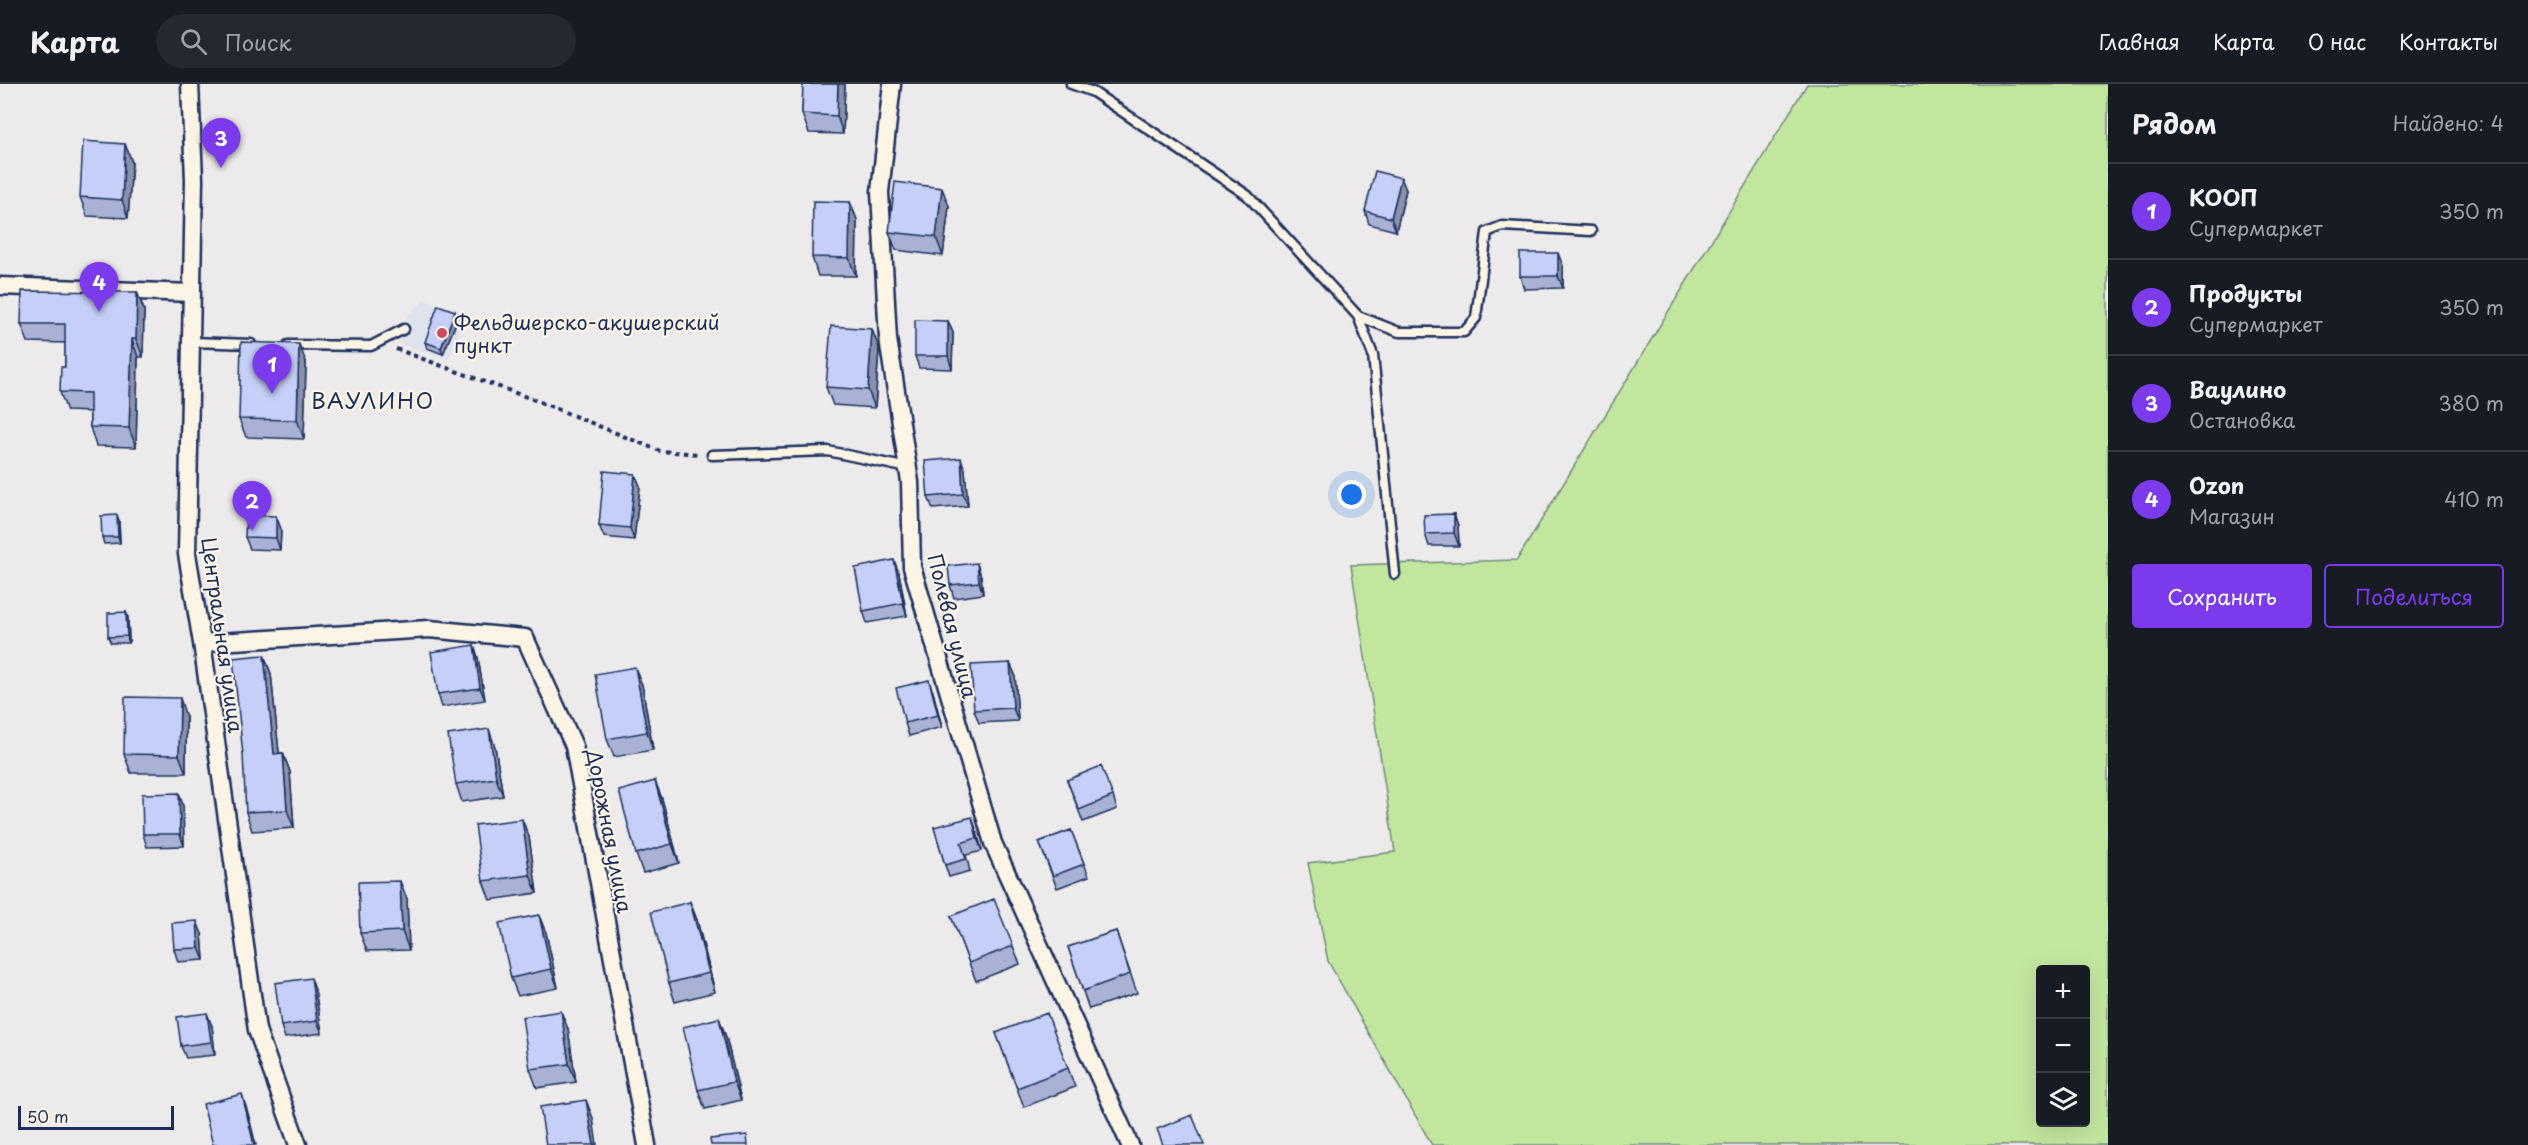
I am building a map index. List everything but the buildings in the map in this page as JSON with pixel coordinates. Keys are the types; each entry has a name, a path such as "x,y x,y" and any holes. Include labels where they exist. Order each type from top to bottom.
{"street":[{"name":"Центральная улица","path":"190,84 194,180 187,554 202,643 256,1030 298,1145"},
{"name":"Полевая улица","path":"892,84 880,192 888,339 908,468 912,567 966,759 993,843 1027,923 1130,1145"},
{"path":"0,286 192,293"},
{"name":"Дорожная улица","path":"202,643 429,629 525,638 574,746 647,1145"}],"lane":[{"path":"1071,84 1093,92 1247,195 1358,316 1373,355 1395,574"},
{"path":"1358,316 1399,332 1464,332 1476,318 1487,232 1502,226 1591,231"},
{"path":"283,345 371,346 404,329"},
{"path":"191,342 260,344"},
{"path":"712,455 828,451 908,468"}],"path":[{"path":"371,346 392,347 451,368 660,451 712,455"}],"shaded area":[{"path":"424,300 466,316 449,360 399,343 408,316"}],"green space":[{"path":"1807,84 2108,84 2108,1145 1432,1145 1328,961 1308,863 1395,852 1351,565 1517,560"}],"place":[{"name":"Ваулино","path":"221,168"},
{"name":"Ozon","path":"99,312"},
{"name":"Фельдшерско-акушерский пункт","path":"442,333"},
{"name":"КООП","path":"272,394"},
{"name":"Продукты","path":"252,531"}],"district":[{"name":"ВАУЛИНО","path":"373,399"}]}
